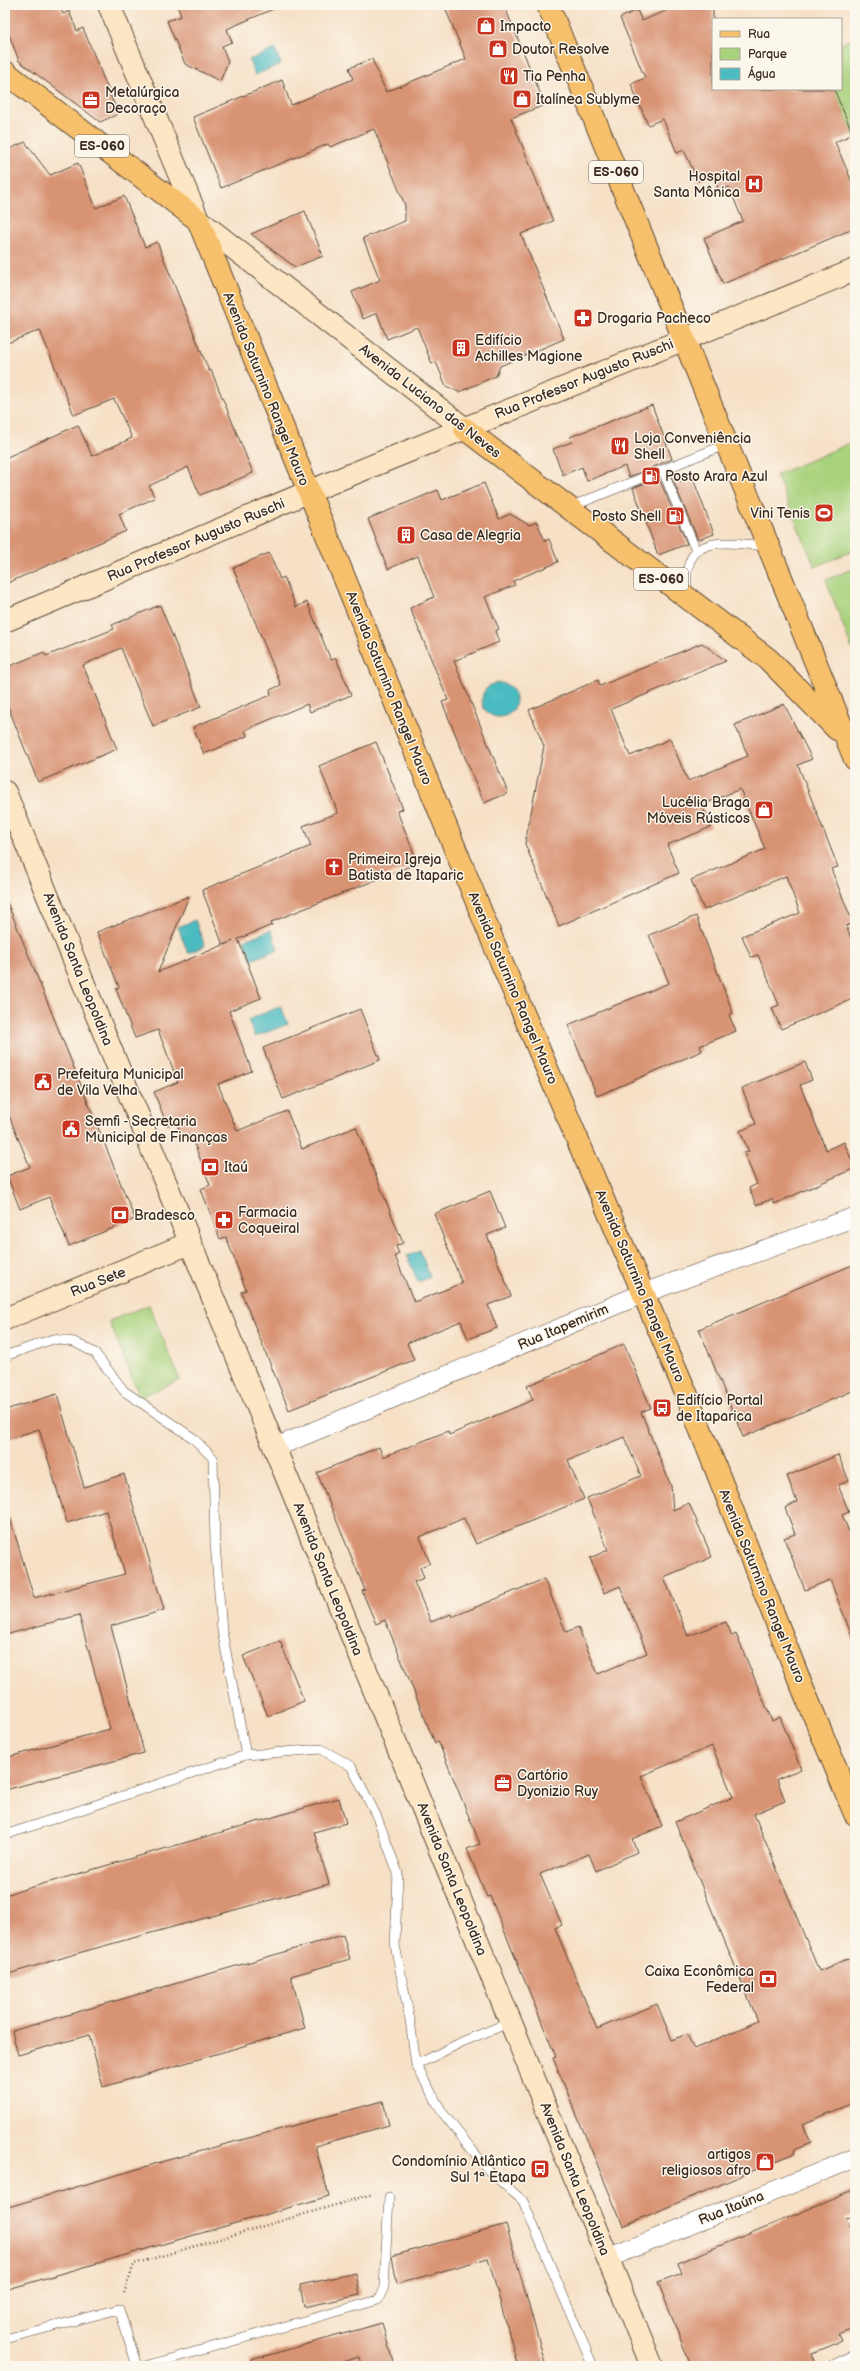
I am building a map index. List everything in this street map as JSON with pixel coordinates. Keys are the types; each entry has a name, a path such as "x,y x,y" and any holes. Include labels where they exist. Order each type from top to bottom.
{"main road":[{"name":"ES-060","path":"548,5 855,759"},
{"name":"Avenida Luciano das Neves","path":"5,72 198,220"},
{"name":"Avenida Saturnino Rangel Mauro","path":"198,220 503,966 644,1293 855,1814"},
{"name":"Avenida Luciano das Neves","path":"465,429 768,660 794,683 847,739"}],"street":[{"name":"Avenida Saturnino Rangel Mauro","path":"109,5 198,220"},
{"name":"Avenida Luciano das Neves","path":"198,220 465,429"},
{"name":"Rua Professor Augusto Ruschi","path":"5,621 308,492 465,429 684,338 855,270"},
{"name":"Avenida Santa Leopoldina","path":"5,792 652,2366"},
{"name":"Rua Itapemirim","path":"274,1448 644,1293 855,1217"},
{"name":"Rua Sete","path":"5,1320 190,1243"},
{"name":"Rua Itaúna","path":"608,2258 855,2158"}],"lane":[{"path":"568,508 727,444"},
{"path":"664,470 696,551"},
{"path":"687,599 687,572 689,563 696,551 707,544 769,546"},
{"path":"5,1356 53,1339 74,1342 95,1353 124,1391 152,1413 193,1438 213,1458 215,1543 222,1631 246,1755"},
{"path":"5,1835 246,1755 321,1749 351,1766 377,1817 398,1873 395,1945 410,2020 416,2065 442,2112 489,2172 523,2201 593,2366"},
{"path":"416,2065 464,2041 511,2022"},
{"path":"145,2366 378,2300 384,2287 389,2198"},
{"path":"5,2339 119,2309 137,2366"},
{"path":"831,2366 855,2354"}],"path":[{"path":"119,2309 126,2283 134,2264 377,2192"}],"green space":[{"path":"855,38 855,139 834,90 842,90 842,44"},
{"name":"Vini Tenis","path":"855,441 855,550 815,567 776,475"},
{"path":"855,568 855,657 826,580"},
{"path":"149,1305 180,1380 140,1397 109,1321"}],"water":[{"path":"275,49 281,64 255,75 249,60"},
{"path":"496,683 502,683 506,684 513,690 516,700 515,707 509,714 502,717 496,717 492,716 485,710 482,703 482,697 483,693 489,686"},
{"path":"195,920 205,946 188,953 178,927"},
{"path":"271,930 278,949 252,960 244,940"},
{"path":"281,1006 288,1024 255,1037 248,1020"},
{"path":"420,1251 430,1277 418,1282 407,1256"}],"building":[{"path":"13,5 59,5 63,14 69,11 77,31 83,28 118,114 100,122 19,61 5,24 5,8"},
{"path":"177,5 280,6 227,29 232,42 222,46 228,62 220,81 185,64 167,21 181,16"},
{"path":"444,5 504,5 545,105 511,118 553,221 521,234 564,339 500,366 496,376 459,392 446,386 436,362 432,364 417,327 387,339 377,313 363,319 352,292 380,280 363,238 405,221 405,205 374,129 330,147 328,144 221,188 193,117 282,80 291,105 353,79 349,68 372,59 386,92 466,59"},
{"name":"Hospital Santa Mônica","path":"679,5 713,5 712,90 834,90 853,134 835,142 855,189 855,228 723,284 704,238 743,221 729,187 719,191 713,175 698,181 684,150 677,153 663,119 648,125 631,84 645,78 620,18 637,10 642,21"},
{"path":"25,142 50,175 78,163 96,208 124,196 145,247 157,242 209,371 211,370 253,473 200,495 188,467 149,486 155,498 119,514 126,531 5,584 5,458 78,425 92,456 132,438 114,399 74,415 40,330 5,344 5,151"},
{"path":"305,211 323,256 295,267 251,234"},
{"name":"Loja Conveniência Shell","path":"652,405 672,459 629,477 625,466 587,481 582,467 563,475 553,449 572,442 570,437"},
{"path":"677,471 680,481 692,476 714,534 698,540 670,473"},
{"path":"659,478 687,544 658,555 633,488"},
{"path":"484,483 499,519 510,514 529,525 537,522 545,541 549,539 558,562 513,581 515,585 485,597 499,629 495,631 499,642 454,661 508,793 484,803 442,702 448,700 410,608 434,597 418,556 388,569 368,519 438,490 442,500"},
{"path":"269,553 280,579 284,577 296,607 307,602 331,660 336,658 351,695 310,712 307,704 245,730 247,736 204,754 193,727 271,695 270,690 281,685 233,568"},
{"path":"160,605 201,707 153,726 121,648 83,665 117,749 38,782 5,699 5,668 44,652 46,656 114,629 112,625"},
{"path":"702,643 726,661 611,709 630,756 670,739 688,781 748,756 735,725 784,704 812,759 798,765 838,867 831,869 853,923 846,926 855,948 855,998 781,1029 772,1008 779,1005 758,955 751,957 742,936 800,913 786,876 704,910 691,880 765,849 740,789 702,805 711,827 667,845 679,873 559,926 525,844 544,746 529,710 598,680 600,686"},
{"path":"376,742 403,809 397,811 418,863 271,922 272,925 238,939 261,998 229,1011 252,1071 218,1084 237,1131 287,1111 302,1149 356,1127 403,1243 396,1246 399,1254 395,1256 414,1302 462,1283 434,1214 490,1191 505,1228 487,1235 511,1296 488,1305 497,1328 468,1339 461,1321 407,1343 414,1360 289,1410 241,1292 246,1290 226,1237 220,1239 201,1189 210,1185 191,1135 182,1138 176,1121 167,1125 154,1092 178,1082 158,1030 135,1038 116,989 119,987 97,932 189,896 158,972 233,941 223,945 202,890 311,846 303,826 338,813 319,766"},
{"name":"Prefeitura Municipal de Vila Velha","path":"5,897 135,1219 69,1246 49,1197 20,1209 7,1176 30,1167 5,1106"},
{"path":"696,916 733,1013 729,1015 736,1031 700,1046 702,1051 597,1096 568,1025 669,983 649,935"},
{"path":"360,1009 380,1060 283,1099 263,1048"},
{"path":"805,1062 812,1080 800,1085 826,1150 844,1142 855,1168 774,1204 772,1199 756,1205 749,1188 757,1184 744,1153 749,1152 740,1131 756,1124 742,1088"},
{"path":"855,1264 855,1390 743,1437 699,1329"},
{"path":"624,1344 651,1408 641,1412 671,1486 673,1510 689,1503 712,1557 664,1577 688,1636 726,1622 732,1636 736,1634 772,1721 780,1717 801,1769 777,1779 785,1801 754,1814 819,1971 850,1958 855,1970 855,2102 803,2124 811,2143 794,2150 795,2153 623,2226 553,2058 556,2057 490,1896 487,1897 467,1849 480,1844 438,1741 435,1743 385,1620 376,1624 362,1591 365,1590 317,1473 379,1447 383,1457 448,1431 449,1435 533,1400 527,1386","holes":["624,1437 641,1476 587,1498 608,1550 590,1558 604,1593 620,1586 647,1653 598,1674 578,1627 566,1632 544,1579 452,1617 451,1614 431,1622 414,1582 424,1578 420,1567 430,1563 420,1537 464,1518 476,1544 584,1499 568,1460","712,1746 733,1797 675,1822 758,2021 694,2049 687,2034 672,2040 657,2004 597,2029 555,1928 562,1925 540,1874 589,1854 596,1871 637,1852 632,1839 662,1826 641,1776"]},
{"path":"57,1394 84,1487 124,1474 164,1610 111,1626 144,1753 5,1790 5,1758 110,1729 79,1615 5,1635 5,1518 10,1518 34,1598 125,1574 106,1511 67,1523 39,1429 5,1440 5,1410"},
{"path":"838,1455 849,1481 838,1485 849,1512 842,1515 855,1546 854,1641 830,1580 805,1590 784,1538 795,1534 785,1508 797,1502 787,1476"},
{"path":"280,1641 304,1701 268,1716 243,1656"},
{"path":"339,1798 346,1823 314,1832 329,1884 82,1952 5,1975 5,1895"},
{"path":"343,1935 350,1959 291,1976 305,2028 103,2087 89,2035 18,2055 12,2031"},
{"path":"383,2101 389,2125 315,2146 329,2196 5,2290 5,2208 168,2160"},
{"path":"855,2190 855,2214 846,2218 855,2240 855,2327 838,2334 841,2341 812,2353 817,2366 691,2366 658,2282 682,2273 678,2263"},
{"path":"506,2224 546,2366 518,2366 488,2258 397,2284 392,2256"},
{"path":"356,2273 360,2295 304,2307 300,2285"},
{"path":"382,2323 394,2366 361,2366 359,2357 327,2366 251,2366 251,2360"}],"place":[{"name":"Impacto","path":"486,26"},
{"name":"Doutor Resolve","path":"498,49"},
{"name":"Tia Penha","path":"509,76"},
{"name":"Italínea Sublyme","path":"522,99"},
{"name":"Metalúrgica Decoraço","path":"91,100"},
{"name":"Hospital Santa Mônica","path":"754,184"},
{"name":"Drogaria Pacheco","path":"583,318"},
{"name":"Edifício Achilles Magione","path":"461,348"},
{"name":"Loja Conveniência Shell","path":"620,446"},
{"name":"Posto Arara Azul","path":"651,476"},
{"name":"Vini Tenis","path":"824,513"},
{"name":"Posto Shell","path":"675,516"},
{"name":"Casa de Alegria","path":"406,535"},
{"name":"Lucélia Braga Móveis Rústicos","path":"764,810"},
{"name":"Primeira Igreja Batista de Itaparic","path":"334,867"},
{"name":"Prefeitura Municipal de Vila Velha","path":"43,1082"},
{"name":"Semfi - Secretaria Municipal de Finanças","path":"71,1129"},
{"name":"Itaú","path":"210,1167"},
{"name":"Bradesco","path":"120,1215"},
{"name":"Farmacia Coqueiral","path":"224,1220"},
{"name":"Edifício Portal de Itaparica","path":"662,1408"},
{"name":"Cartório Dyonizio Ruy","path":"503,1783"},
{"name":"Caixa Econômica Federal","path":"768,1979"},
{"name":"artigos religiosos afro","path":"765,2162"},
{"name":"Condomínio Atlântico Sul 1ª Etapa","path":"540,2169"}]}
